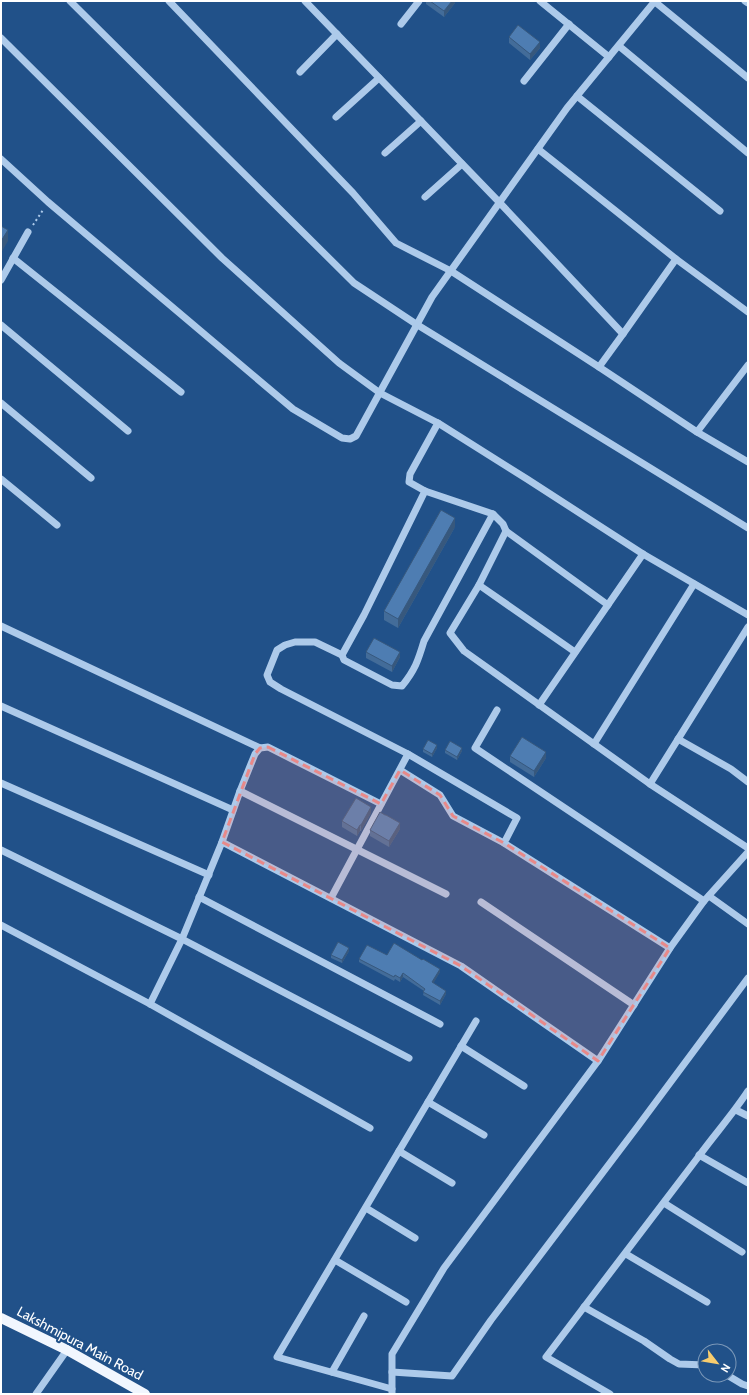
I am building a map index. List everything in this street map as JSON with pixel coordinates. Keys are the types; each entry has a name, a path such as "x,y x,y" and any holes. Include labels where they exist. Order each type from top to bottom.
{"main road":[{"name":"Lakshmipura Main Road","path":"1,1318 67,1350 145,1394"}],"street":[{"path":"70,1 354,283 416,324 748,528"},
{"path":"169,1 353,193 396,243 451,271 599,366 697,432 748,462"},
{"path":"305,1 500,203 623,334"},
{"path":"401,24 419,1"},
{"path":"540,1 609,57"},
{"path":"1,159 48,202 294,409 342,438 350,439 356,436 432,297 567,108 655,1 748,78"},
{"path":"745,1 748,4"},
{"path":"524,81 569,24"},
{"path":"300,72 337,34"},
{"path":"1,38 222,258 340,363 380,392 438,423 528,478 643,554 748,615"},
{"path":"619,46 748,153"},
{"path":"336,118 379,78"},
{"path":"577,96 720,211"},
{"path":"385,153 421,121"},
{"path":"538,149 676,259 748,312"},
{"path":"425,197 462,164"},
{"path":"1,280 28,232"},
{"path":"13,258 181,392"},
{"path":"599,366 676,259"},
{"path":"1,325 128,431"},
{"path":"697,432 748,365"},
{"path":"1,403 90,478"},
{"path":"438,423 410,474 409,482 425,491 493,514 503,524 506,531 608,605"},
{"path":"1,478 57,525"},
{"path":"342,655 364,615 425,491"},
{"path":"493,514 424,641 419,659 412,674 402,686 392,685 344,660 342,655 315,642 296,642 285,645 277,650 267,675 270,682 281,690 408,754 517,818 504,843"},
{"path":"506,531 479,586 450,633 464,651 650,784 748,848"},
{"path":"539,705 643,554"},
{"path":"594,744 694,584"},
{"path":"479,586 575,652"},
{"path":"1,626 260,748 268,747 381,804"},
{"path":"650,784 748,626"},
{"path":"1,706 234,810"},
{"path":"497,710 475,748 704,902"},
{"path":"678,739 731,769 748,782"},
{"path":"150,1004 182,938 222,842 255,754 260,748"},
{"path":"331,898 408,754"},
{"path":"400,770 440,795 453,816 504,843 670,948"},
{"path":"1,782 208,875"},
{"path":"240,791 446,894"},
{"path":"222,842 461,966 598,1062"},
{"path":"1,850 182,938 409,1058"},
{"path":"476,1021 278,1357 332,1372 392,1392 392,1354 444,1268 598,1062 670,948 704,902 748,852"},
{"path":"709,896 748,924"},
{"path":"199,897 440,1024"},
{"path":"482,902 634,1005"},
{"path":"1,925 150,1004 370,1128"},
{"path":"392,1372 452,1376 491,1320 748,978"},
{"path":"461,1046 524,1086"},
{"path":"610,1394 546,1356 736,1110 748,1091"},
{"path":"428,1102 484,1135"},
{"path":"736,1110 748,1116"},
{"path":"399,1151 452,1183"},
{"path":"700,1155 748,1183"},
{"path":"664,1203 742,1252"},
{"path":"366,1208 415,1238"},
{"path":"626,1254 706,1302"},
{"path":"335,1260 406,1302"},
{"path":"584,1307 644,1341 670,1359 680,1364 697,1365"},
{"path":"332,1372 364,1316"},
{"path":"36,1394 67,1350"},
{"path":"737,1381 748,1386"}],"path":[{"path":"28,232 48,202"}],"highlighted area":[{"path":"268,747 381,804 400,770 440,795 453,816 504,843 670,948 598,1061 461,966 222,842 255,754 260,748"}],"building":[{"path":"430,1 452,1 444,11"},
{"path":"518,25 540,42 530,54 509,37"},
{"path":"1,226 8,230 1,241"},
{"path":"441,510 455,518 398,619 384,611"},
{"path":"374,638 400,652 392,666 366,652"},
{"path":"522,737 546,752 534,771 510,756"},
{"path":"428,740 437,745 432,754 423,749"},
{"path":"450,741 462,748 457,757 445,750"},
{"path":"356,798 371,807 357,830 342,821"},
{"path":"380,812 400,823 389,841 370,830"},
{"path":"338,942 349,948 342,960 331,955"},
{"path":"394,943 440,969 432,982 446,991 440,1001 423,992 425,989 403,973 400,978 395,975 394,977 359,959 367,945 387,955"}]}
